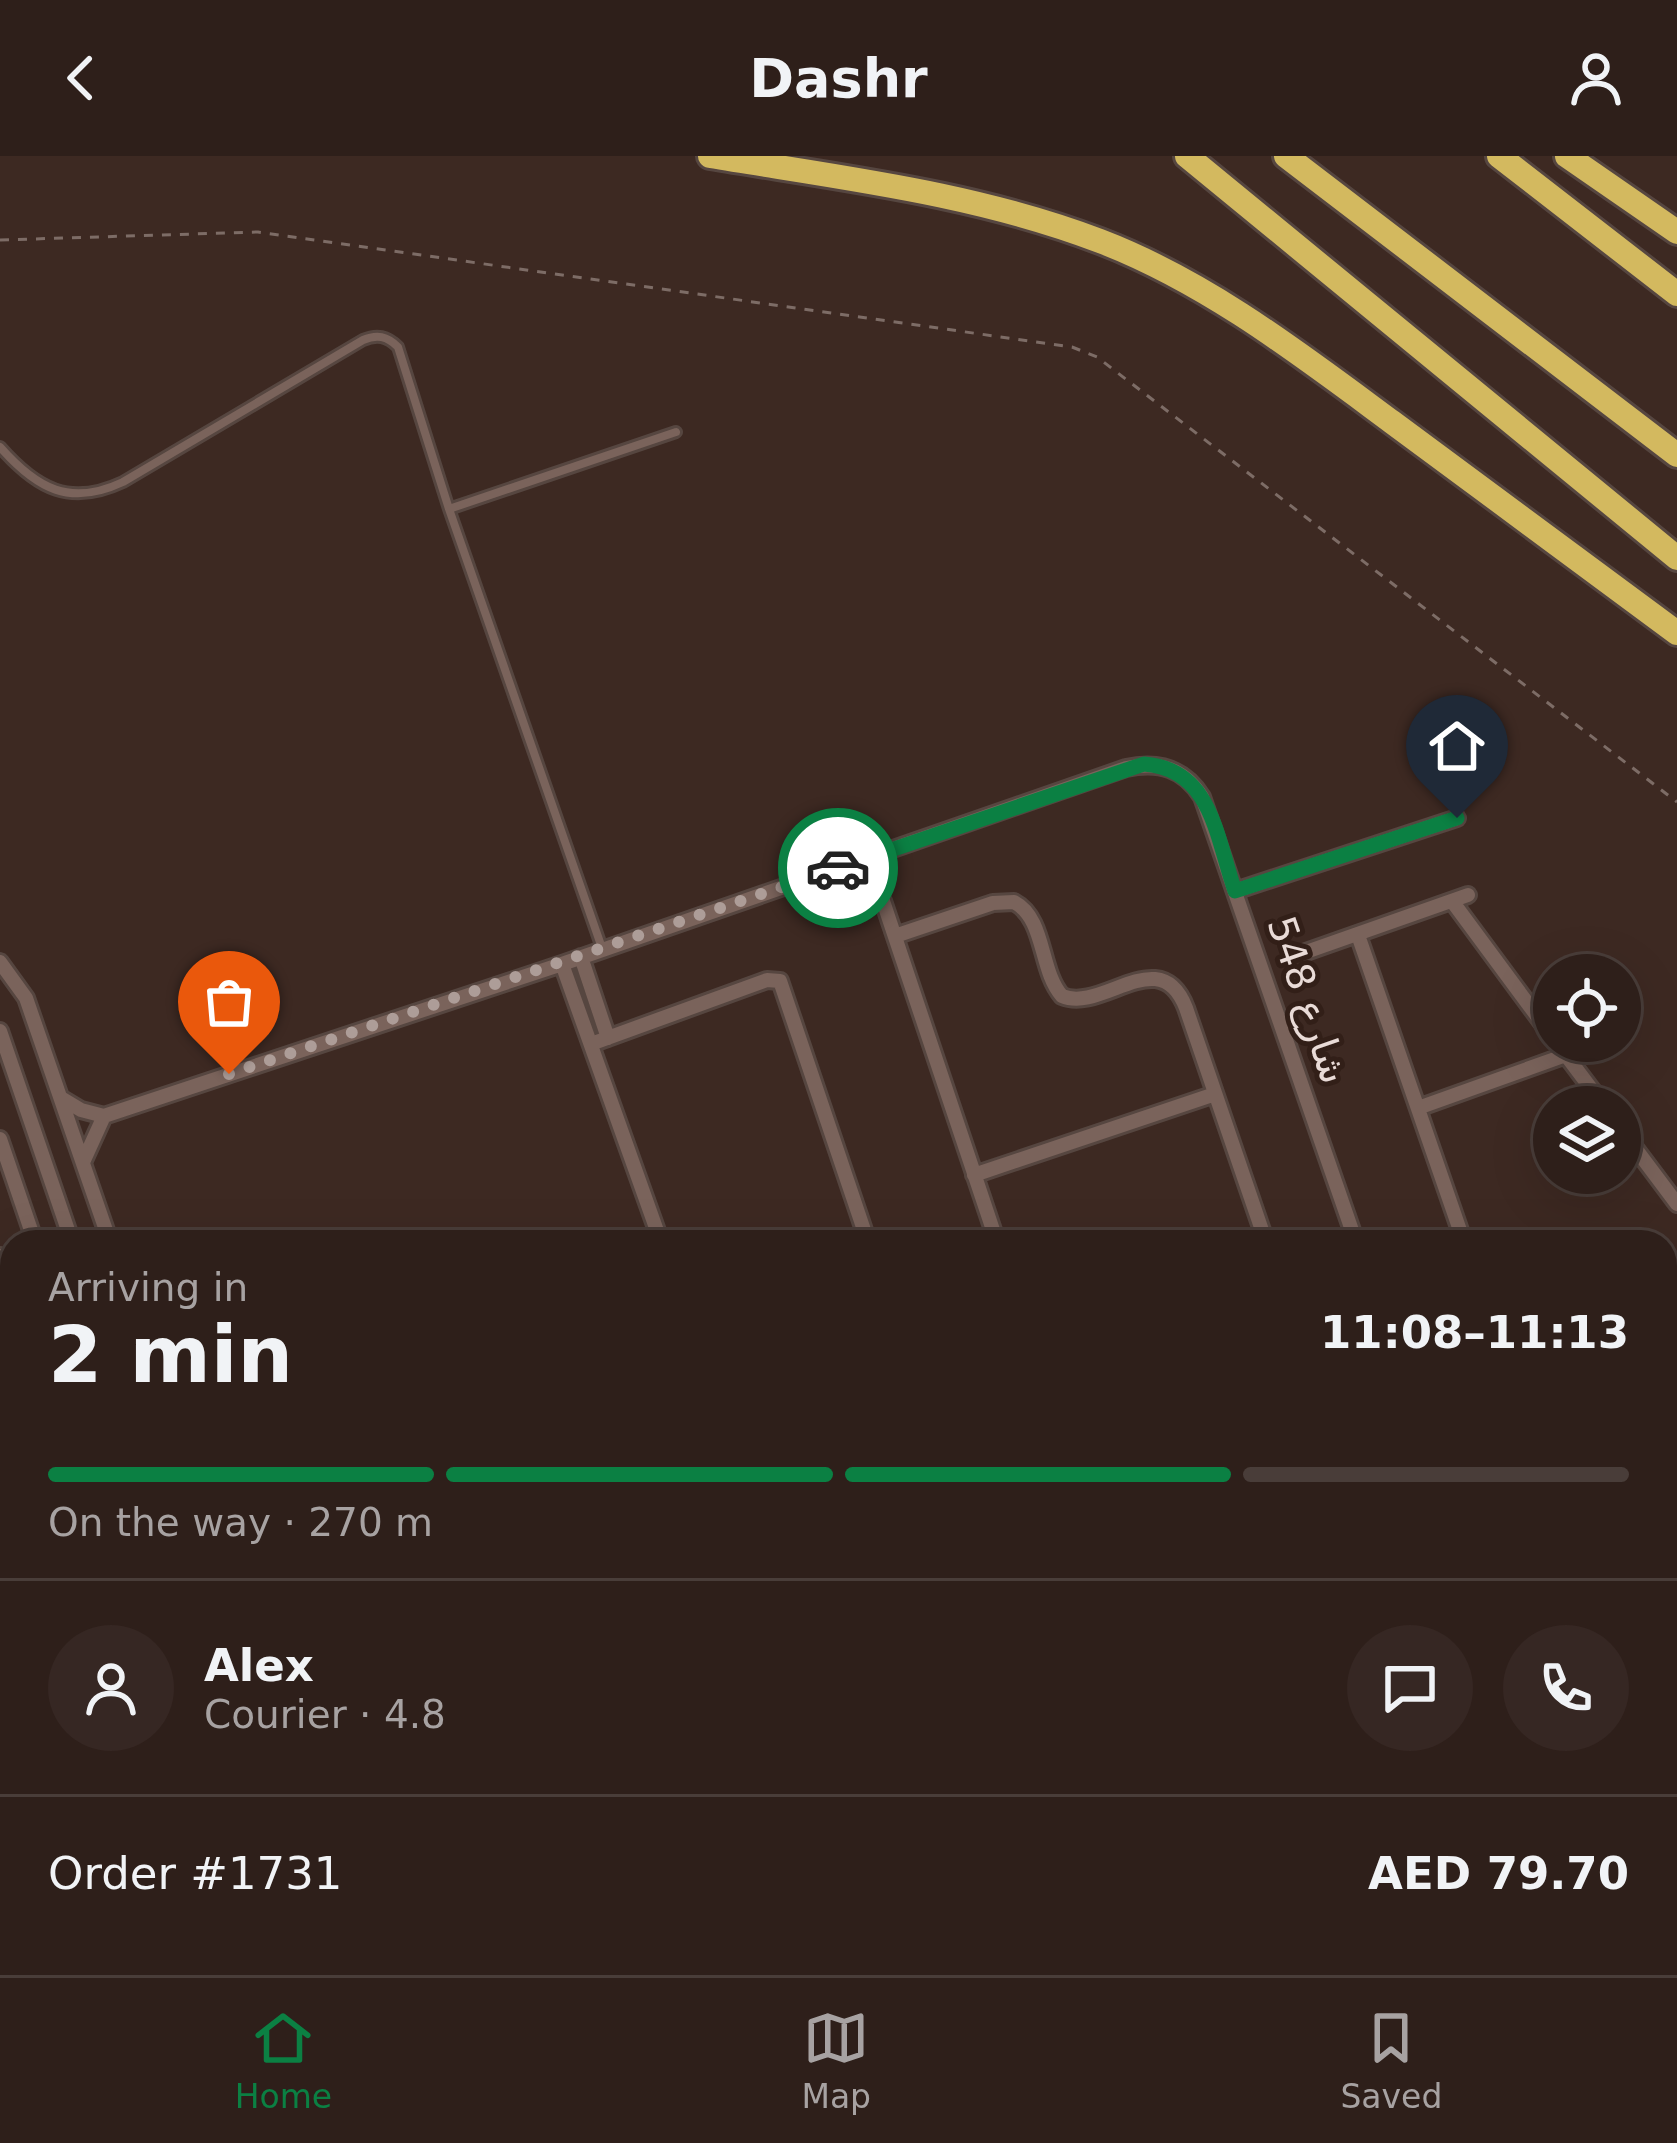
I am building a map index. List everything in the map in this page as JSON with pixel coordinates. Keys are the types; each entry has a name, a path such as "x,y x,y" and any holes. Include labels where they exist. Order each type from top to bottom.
{"highway":[{"path":"687,156 934,192 1018,212 1103,242 1174,276 1251,320 1319,368 1677,633"},
{"path":"1187,156 1677,558"},
{"path":"1286,156 1677,455"},
{"path":"1499,156 1677,294"},
{"path":"1568,156 1677,232"}],"street":[{"name":"شارع 548","path":"104,1116 1144,764 1178,771 1202,797 1352,1230"},
{"path":"1235,891 1457,818"},
{"path":"1306,952 1468,896"},
{"path":"895,936 1003,900 1014,902 1029,915 1062,996 1078,1000 1145,978 1176,988 1262,1230"},
{"path":"883,901 993,1230"},
{"path":"1452,901 1533,1010"},
{"path":"1358,935 1460,1230"},
{"path":"581,957 608,1038"},
{"path":"0,962 26,998 106,1230"},
{"path":"562,964 657,1230"},
{"path":"591,1044 767,980 780,981 864,1230"},
{"path":"0,1031 68,1230"},
{"path":"1418,1108 1546,1062"},
{"path":"974,1175 1215,1094"},
{"path":"62,1098 104,1116 90,1138 83,1164"},
{"path":"0,1139 30,1230"},
{"path":"1641,1155 1677,1204"}],"lane":[{"path":"0,447 42,483 81,497 91,495 123,482 363,340 382,336 398,347 449,509 602,950"},
{"path":"449,509 676,432"}],"path":[{"path":"0,240 258,232 1072,347 1097,356 1677,802"}],"way so far":[{"path":"229,1074 838,868"}],"route":[{"path":"838,868 1144,764 1178,771 1193,782 1235,891 1457,818"}]}
